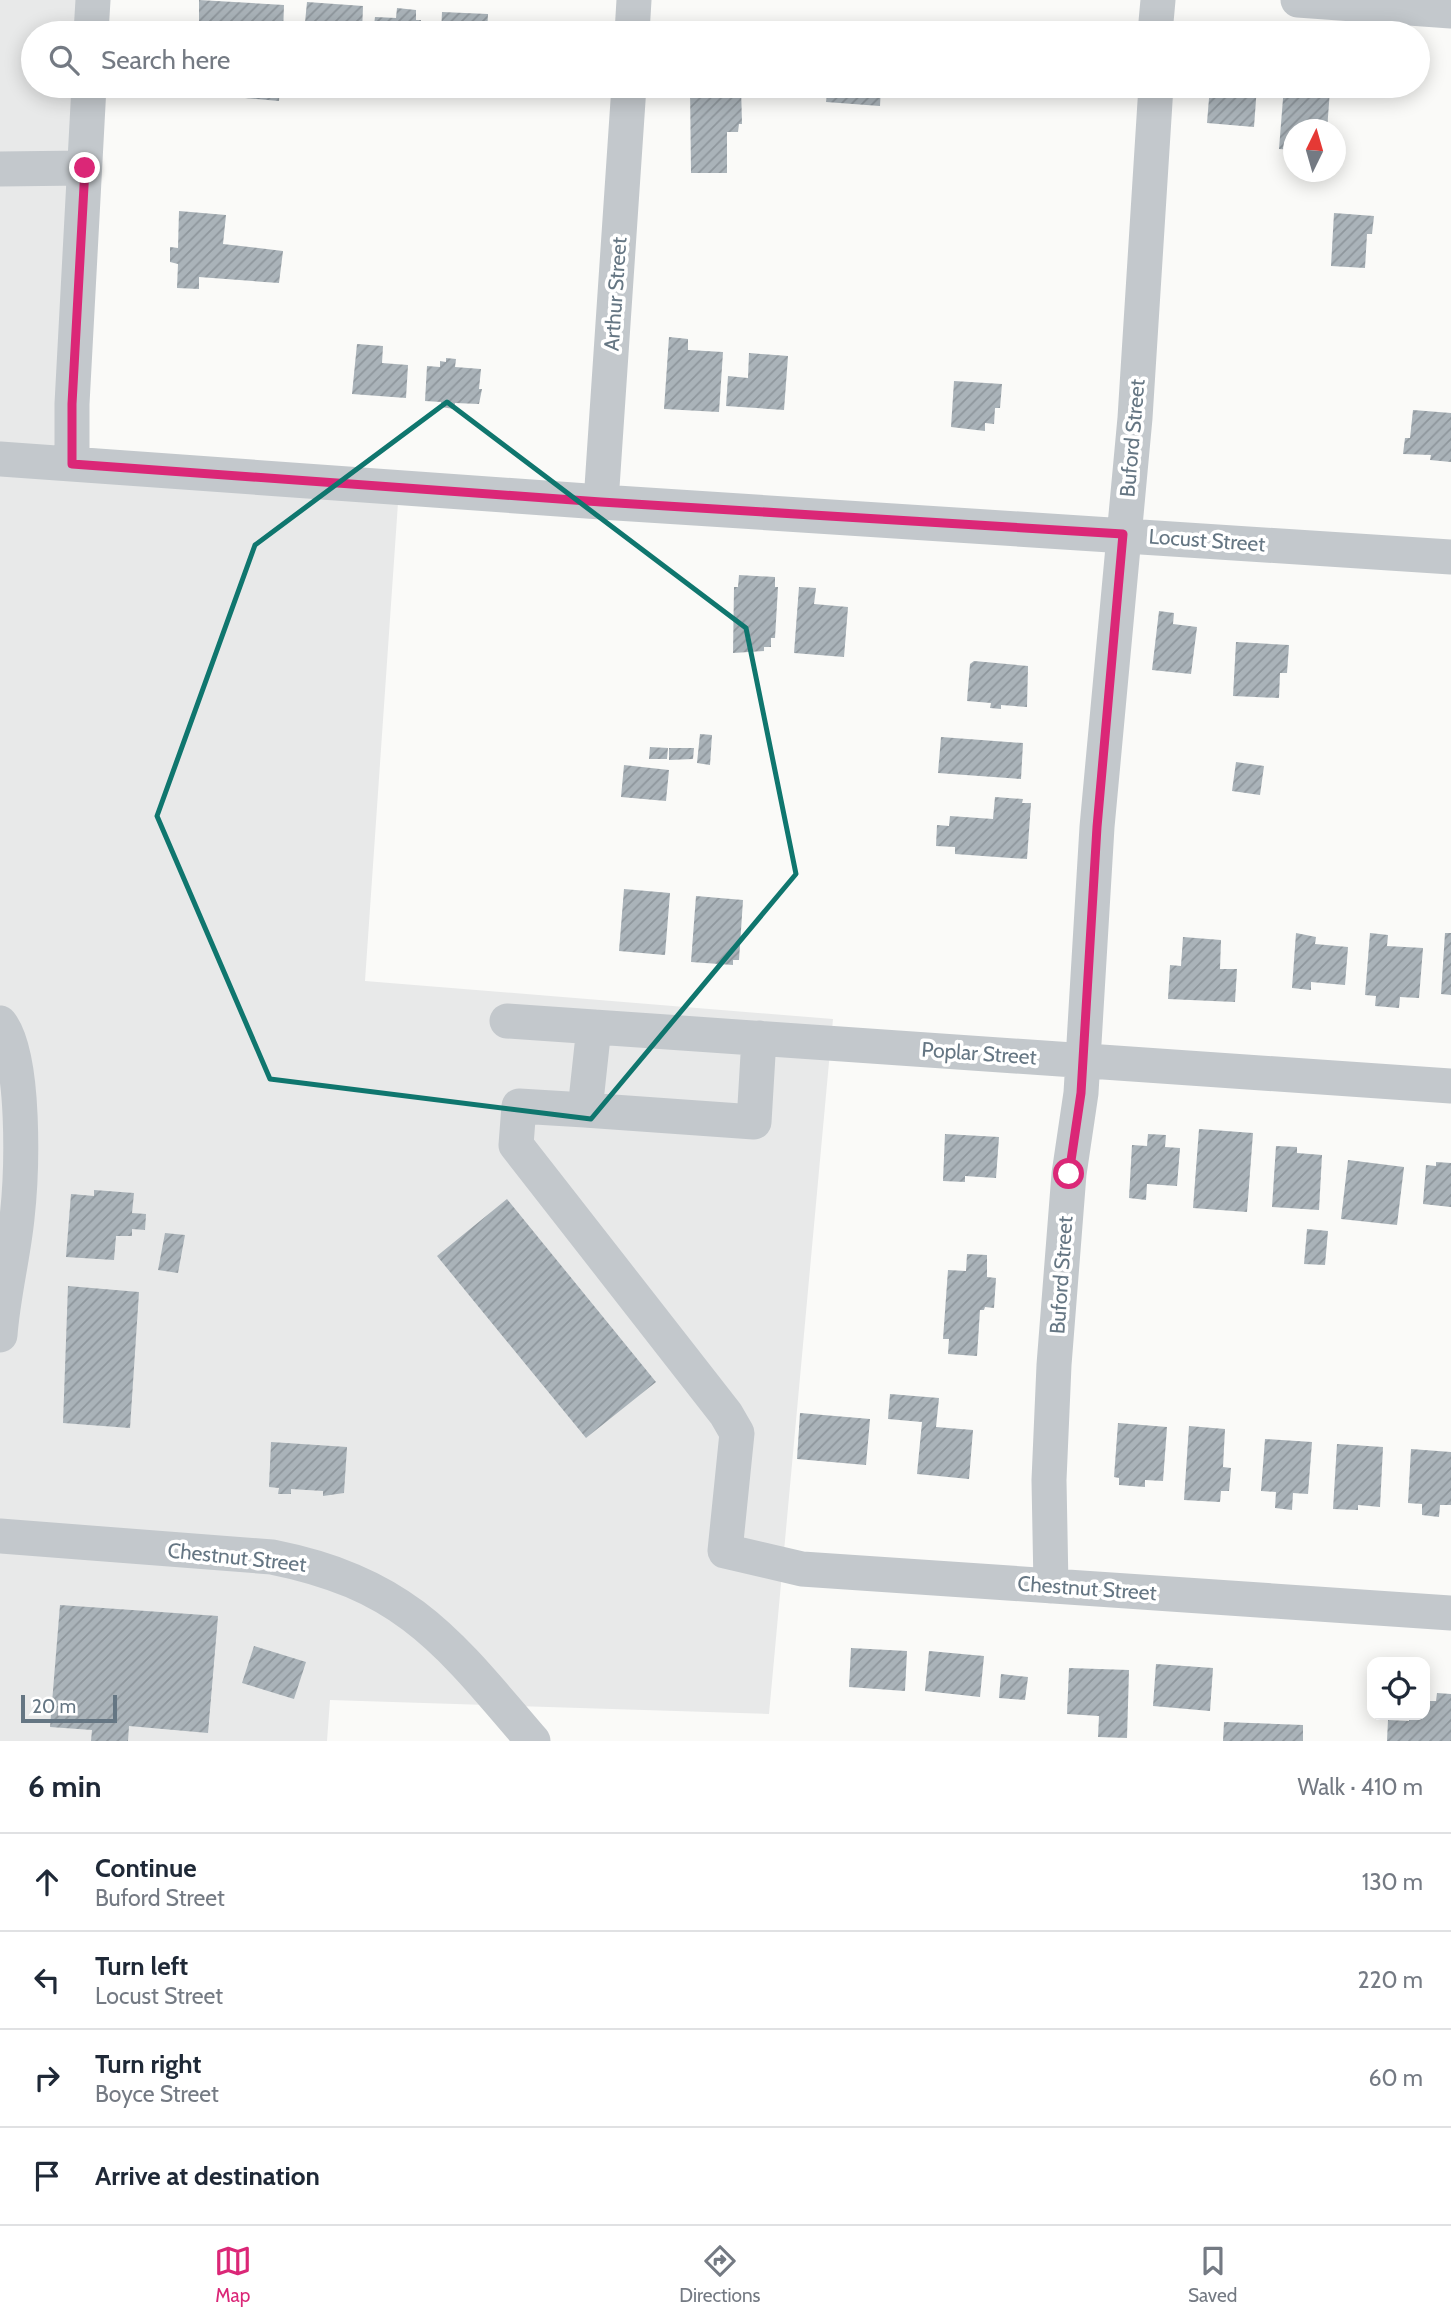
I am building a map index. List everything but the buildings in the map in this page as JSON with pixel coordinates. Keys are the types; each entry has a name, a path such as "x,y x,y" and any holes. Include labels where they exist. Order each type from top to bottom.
{"street":[{"path":"92,21 93,0"},
{"path":"633,21 634,0"},
{"path":"1156,21 1158,0"},
{"path":"1298,0 1451,11"},
{"path":"72,464 72,404 88,98"},
{"name":"Arthur Street","path":"601,502 628,98"},
{"name":"Buford Street","path":"1051,1586 1049,1480 1054,1365 1069,1174 1083,1060 1097,827 1135,418 1155,98"},
{"path":"0,169 85,168"},
{"name":"Locust Street","path":"1,449 72,464 601,502 1451,556"},
{"name":"Poplar Street","path":"507,1021 1451,1086"},
{"path":"0,1023 11,1041 20,1123 17,1217 0,1335"},
{"path":"594,1027 585,1110 754,1122 759,1038"},
{"name":"Chestnut Street","path":"585,1110 519,1106 516,1145 726,1414 737,1433 725,1551 802,1569 1451,1613"},
{"name":"Chestnut Street","path":"0,1536 272,1557 316,1566 350,1577 408,1610 429,1626 462,1658 533,1741"}],"highlighted area":[{"path":"447,402 746,628 796,874 591,1119 270,1079 157,816 255,545"}],"shaded area":[{"path":"0,0 107,0 106,21 21,21 21,98 102,98 86,448 400,474 365,981 833,1019 769,1714 330,1700 327,1741 0,1741"}],"route":[{"path":"85,168 72,404 72,464 601,502 1123,534 1097,827 1081,1093 1069,1174"}]}
